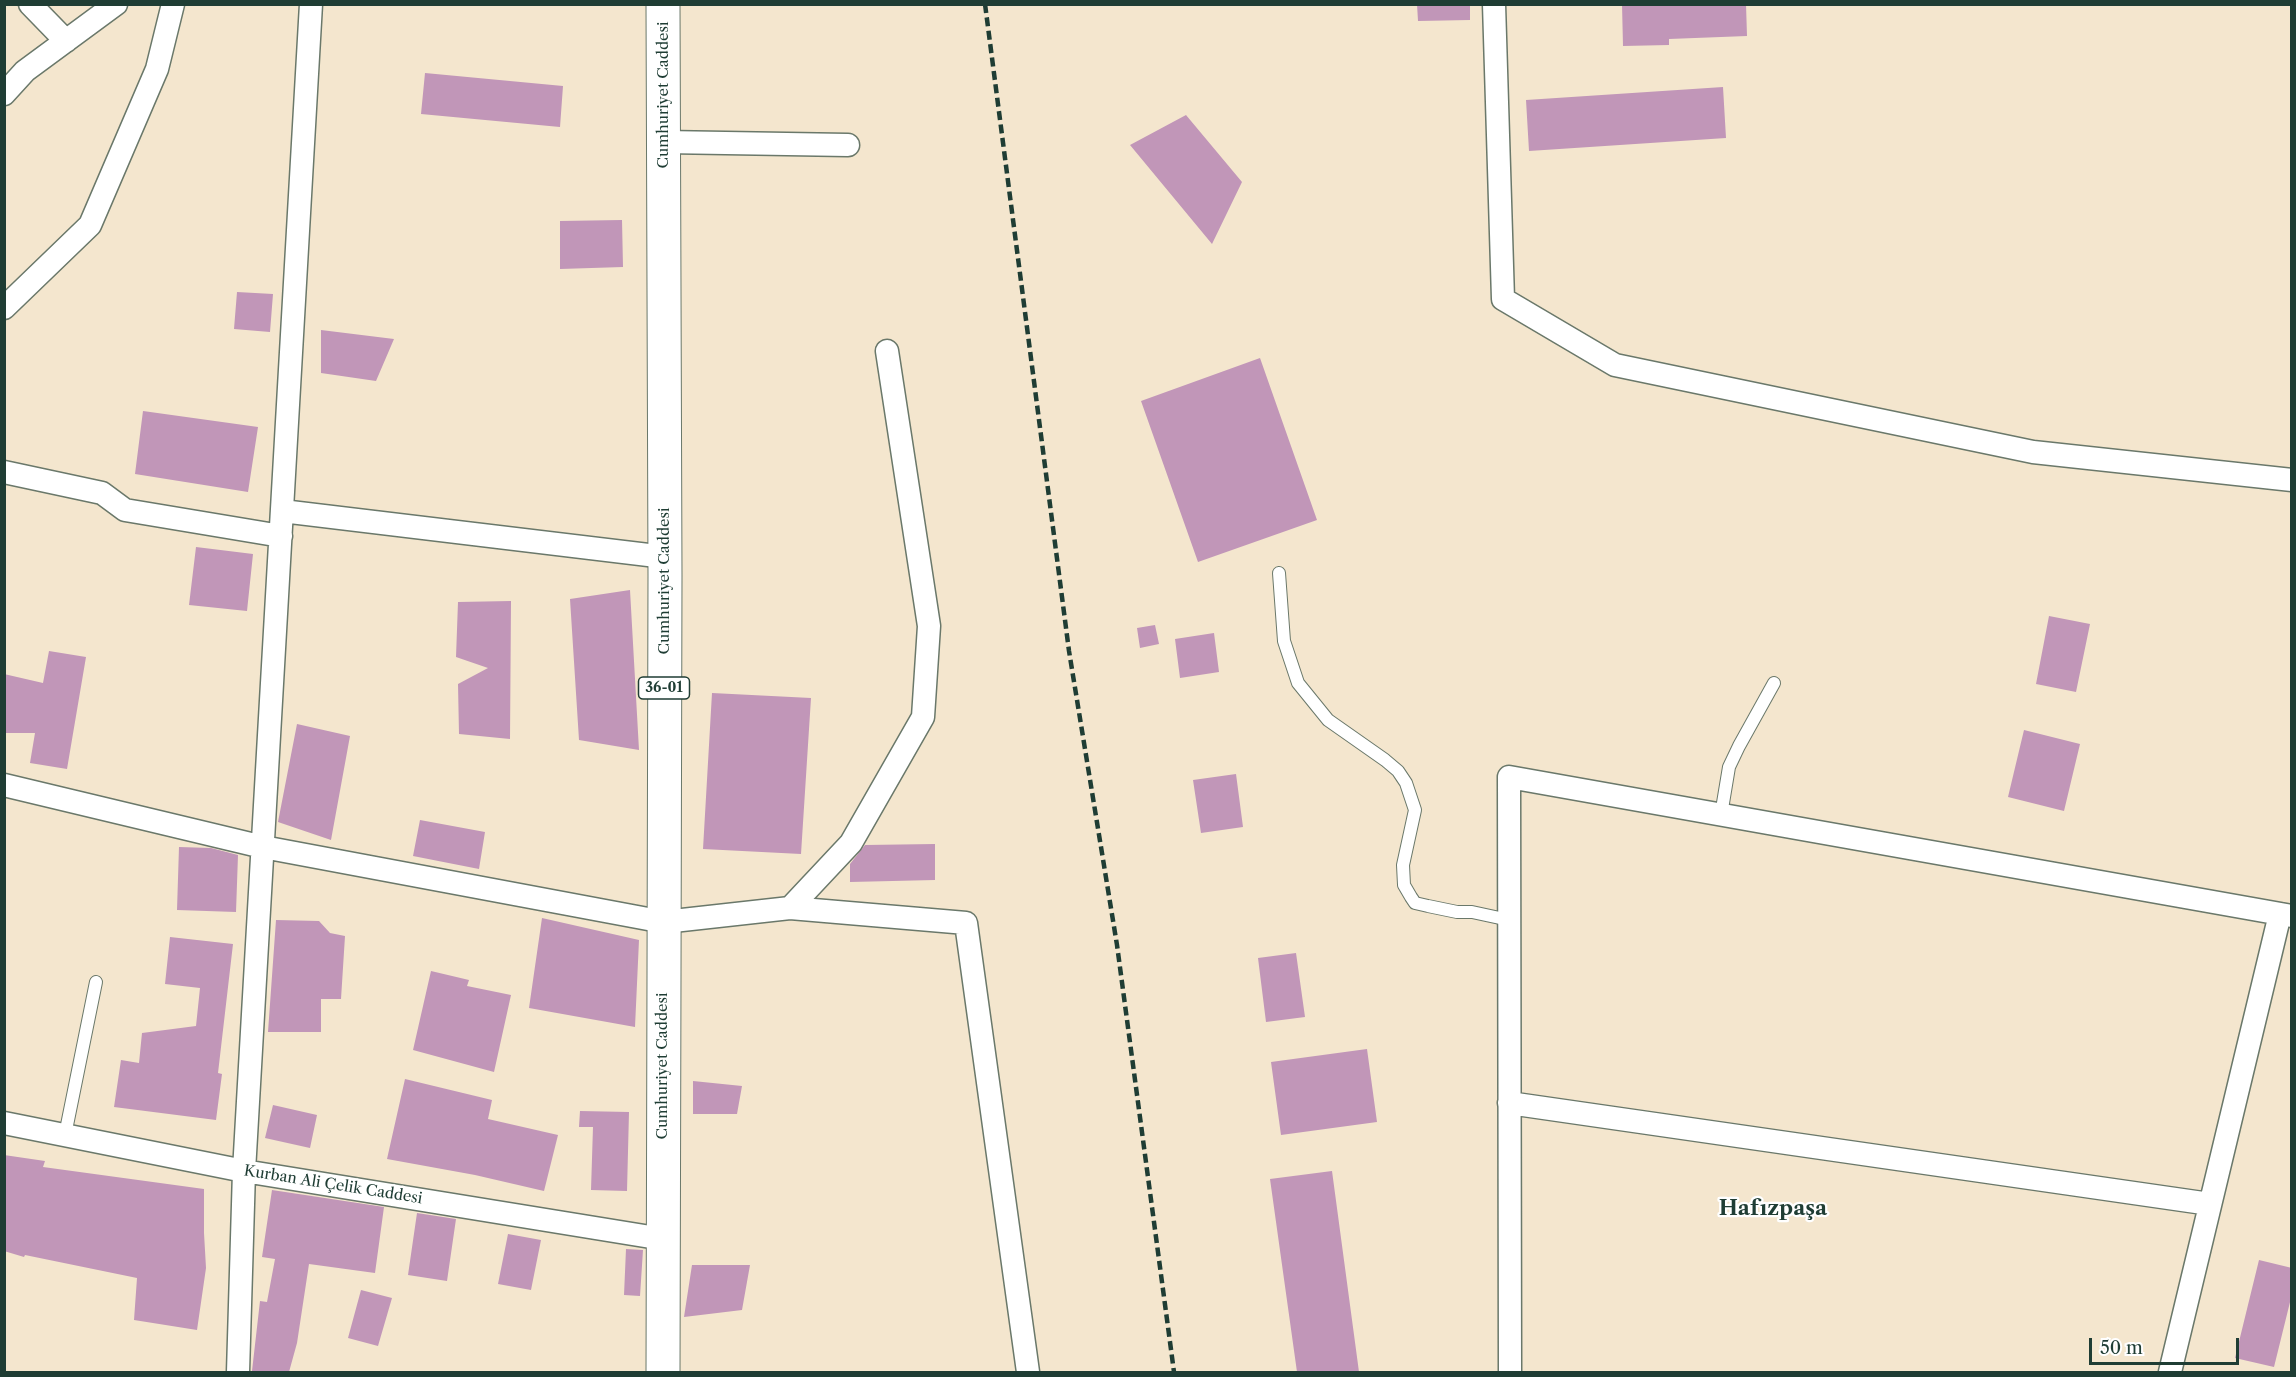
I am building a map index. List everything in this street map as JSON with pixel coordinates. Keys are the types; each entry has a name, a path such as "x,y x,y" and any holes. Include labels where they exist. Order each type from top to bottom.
{"main road":[{"name":"Cumhuriyet Caddesi","path":"663,4 665,557 663,1372"}],"street":[{"path":"30,4 66,41"},
{"path":"4,94 25,71 116,4"},
{"path":"4,308 90,225 157,69 173,4"},
{"path":"238,1372 244,1171 311,4"},
{"path":"1494,4 1503,299 1513,305 1615,365 2032,452 2292,480"},
{"path":"664,142 848,145"},
{"path":"790,908 851,843 923,717 929,626 887,351"},
{"path":"4,472 102,493 125,510 281,536"},
{"path":"282,511 665,557"},
{"path":"1510,1372 1509,777 2286,915 2210,1204 2170,1372"},
{"path":"4,785 263,847 664,922 790,908 966,923 1028,1372"},
{"path":"1509,1102 2210,1204"},
{"name":"Kurban Ali Çelik Caddesi","path":"4,1123 244,1171 663,1239"}],"lane":[{"path":"1279,573 1284,641 1298,683 1328,720 1398,771 1406,783 1415,810 1403,865 1404,885 1414,903 1509,920"},
{"path":"1721,815 1729,767 1738,746 1774,683"},
{"path":"65,1135 96,982"}],"building":[{"path":"1417,4 1470,4 1470,20 1418,21"},
{"path":"1622,4 1746,4 1747,36 1669,39 1669,45 1623,46"},
{"path":"425,73 563,86 560,127 421,114"},
{"path":"1723,87 1726,138 1529,151 1526,100"},
{"path":"1186,115 1242,182 1212,244 1130,145"},
{"path":"622,220 623,267 560,269 560,221"},
{"path":"237,292 273,294 270,332 234,329"},
{"path":"321,330 394,339 376,381 321,373"},
{"path":"1260,358 1317,520 1198,562 1141,401"},
{"path":"143,411 258,427 248,492 135,474"},
{"path":"196,547 253,554 247,611 189,605"},
{"path":"630,590 639,750 579,740 570,599"},
{"path":"511,601 510,739 459,734 458,684 488,668 456,657 458,602"},
{"path":"2049,616 2090,624 2076,692 2036,684"},
{"path":"1155,625 1159,644 1140,648 1137,628"},
{"path":"1214,633 1219,672 1180,678 1175,639"},
{"path":"49,651 86,657 67,769 30,763 35,733 4,733 4,674 43,683"},
{"path":"712,693 811,698 801,854 703,849"},
{"path":"297,724 350,736 331,840 278,822"},
{"path":"2024,730 2080,744 2064,811 2008,797"},
{"path":"1236,774 1243,827 1201,833 1193,780"},
{"path":"420,820 485,832 479,869 413,856"},
{"path":"935,844 935,880 850,882 850,864 865,845"},
{"path":"179,847 211,848 238,855 236,912 177,910"},
{"path":"542,918 639,940 635,1027 529,1008"},
{"path":"276,920 319,921 330,933 345,936 341,999 321,999 321,1032 268,1032"},
{"path":"170,937 233,944 218,1073 222,1074 216,1120 114,1107 121,1060 139,1063 142,1033 196,1026 200,988 165,984"},
{"path":"1296,953 1305,1017 1266,1022 1258,958"},
{"path":"431,971 469,980 467,986 511,995 494,1072 413,1050"},
{"path":"1367,1049 1377,1122 1281,1135 1271,1062"},
{"path":"405,1079 492,1100 488,1119 558,1135 544,1191 475,1175 387,1159"},
{"path":"693,1081 742,1086 737,1114 693,1114"},
{"path":"273,1105 317,1115 310,1148 265,1138"},
{"path":"580,1111 629,1112 627,1191 591,1190 593,1127 579,1127"},
{"path":"4,1155 45,1161 43,1167 204,1189 206,1268 197,1330 134,1320 137,1278 25,1255 24,1257 4,1251"},
{"path":"1332,1171 1359,1372 1297,1372 1270,1179"},
{"path":"272,1190 384,1207 375,1273 309,1264 297,1343 289,1372 252,1371 260,1301 267,1302 275,1259 262,1257"},
{"path":"417,1213 456,1219 447,1281 408,1275"},
{"path":"508,1234 541,1240 531,1290 498,1284"},
{"path":"626,1249 643,1250 640,1296 624,1295"},
{"path":"2259,1260 2292,1268 2292,1294 2274,1367 2235,1358"},
{"path":"692,1265 750,1265 742,1310 684,1317"},
{"path":"361,1290 392,1298 378,1346 348,1338"}],"railway":[{"path":"985,4 1069,651 1117,945 1174,1372"}],"district":[{"name":"Hafızpaşa","path":"1773,1209"}]}
